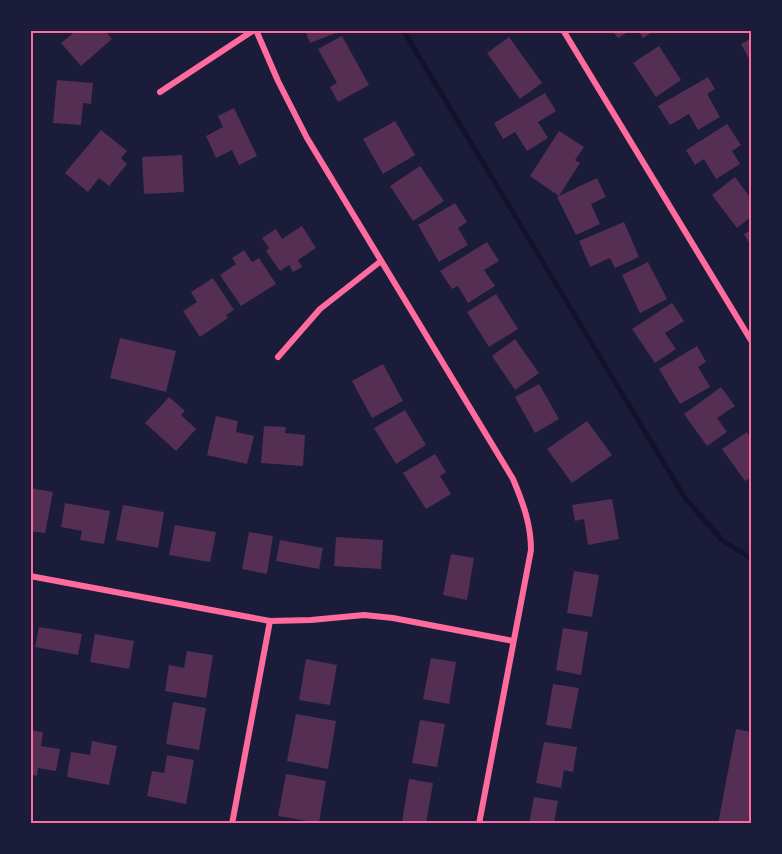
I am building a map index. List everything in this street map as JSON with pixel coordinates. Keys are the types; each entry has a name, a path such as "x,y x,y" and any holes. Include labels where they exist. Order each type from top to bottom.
{"street":[{"path":"160,92 255,30 278,81 308,138 513,479 526,511 531,534 531,550 479,824"},
{"path":"563,30 752,342"},
{"path":"278,357 320,309 381,261"},
{"path":"30,576 270,621 364,615 393,618 513,641"},
{"path":"231,824 270,621"}],"building":[{"path":"77,30 104,30 112,39 81,66 61,43"},
{"path":"305,30 335,30 336,33 310,43"},
{"path":"612,30 631,30 618,38"},
{"path":"638,30 655,30 643,38"},
{"path":"342,36 369,85 338,102 330,87 337,83 318,49"},
{"path":"509,37 542,83 520,99 487,53"},
{"path":"752,38 752,64 741,44"},
{"path":"659,46 681,80 656,97 633,63"},
{"path":"708,77 715,89 707,94 720,117 698,130 689,114 670,125 658,106"},
{"path":"57,80 93,83 91,104 83,103 81,125 53,123"},
{"path":"545,93 556,111 538,122 548,138 527,151 515,132 503,139 494,123"},
{"path":"234,108 257,156 239,165 232,150 216,158 206,136 223,127 218,116"},
{"path":"395,121 415,155 383,174 363,139"},
{"path":"727,124 741,145 732,151 740,164 716,179 704,159 695,165 686,150"},
{"path":"101,130 127,151 121,158 127,164 109,186 99,178 88,192 65,173"},
{"path":"559,131 584,147 575,160 580,163 559,196 530,176"},
{"path":"182,155 184,192 144,194 142,157"},
{"path":"420,166 444,201 413,221 390,186"},
{"path":"735,177 752,200 752,216 737,228 712,195"},
{"path":"597,178 606,197 591,204 600,224 576,235 557,197"},
{"path":"455,203 467,222 458,228 468,245 439,262 418,225"},
{"path":"624,222 639,257 615,268 610,258 590,267 579,241"},
{"path":"302,226 316,248 298,260 302,267 293,272 289,265 280,271 266,251 269,248 262,238 276,229 282,239"},
{"path":"752,229 752,248 744,234"},
{"path":"487,242 499,261 484,270 495,286 468,303 458,286 452,289 440,271"},
{"path":"244,250 252,262 259,258 276,284 241,306 220,275 236,264 232,258"},
{"path":"648,262 667,299 640,313 622,275"},
{"path":"213,278 234,310 226,315 228,318 200,337 183,311 197,302 191,292"},
{"path":"496,294 518,329 489,347 467,312"},
{"path":"672,303 684,321 665,333 676,349 655,363 632,329"},
{"path":"120,338 176,351 166,392 110,378"},
{"path":"515,339 539,373 515,390 492,356"},
{"path":"697,346 706,362 698,367 710,387 680,404 659,369"},
{"path":"383,364 403,401 372,418 352,381"},
{"path":"539,384 559,419 535,433 515,397"},
{"path":"721,387 735,406 717,418 727,432 707,446 684,414"},
{"path":"169,397 185,411 181,415 196,429 176,451 145,423"},
{"path":"405,410 426,445 396,464 374,428"},
{"path":"216,416 238,421 236,432 254,436 247,464 207,455"},
{"path":"587,421 612,455 572,483 547,449"},
{"path":"264,426 286,427 285,433 305,435 303,466 261,463"},
{"path":"747,432 752,440 752,477 745,481 722,449"},
{"path":"435,454 446,472 440,476 451,494 426,509 403,473"},
{"path":"30,488 53,492 45,533 30,531"},
{"path":"612,499 619,539 588,545 584,519 575,521 572,505"},
{"path":"65,503 110,511 104,544 80,540 82,531 61,527"},
{"path":"123,505 164,512 158,548 116,540"},
{"path":"175,525 216,532 210,562 169,555"},
{"path":"249,532 273,536 267,574 242,569"},
{"path":"336,537 383,540 381,569 334,566"},
{"path":"280,540 323,548 319,569 276,561"},
{"path":"451,554 474,558 467,600 443,595"},
{"path":"574,571 599,575 592,617 567,613"},
{"path":"39,627 82,634 78,655 35,647"},
{"path":"563,628 588,632 581,675 556,670"},
{"path":"95,634 134,641 129,669 90,662"},
{"path":"187,651 213,655 206,698 165,691 169,665 184,668"},
{"path":"431,658 456,662 449,704 423,699"},
{"path":"306,659 337,665 330,705 299,700"},
{"path":"553,684 579,688 571,729 546,725"},
{"path":"173,702 206,708 199,750 166,744"},
{"path":"296,714 336,721 328,769 287,761"},
{"path":"420,720 445,724 437,767 412,763"},
{"path":"736,729 752,732 752,824 718,824"},
{"path":"30,730 43,732 41,746 60,749 56,771 38,768 37,776 30,774"},
{"path":"92,741 117,746 109,785 67,777 71,752 90,755"},
{"path":"544,742 577,747 573,772 564,770 561,788 536,783"},
{"path":"167,755 194,760 186,804 147,796 152,771 164,773"},
{"path":"286,774 326,781 319,823 278,816"},
{"path":"409,779 433,783 426,824 402,822"},
{"path":"534,797 558,801 554,824 529,824"}],"waterway":[{"path":"403,30 685,498 723,541 752,559"}]}
